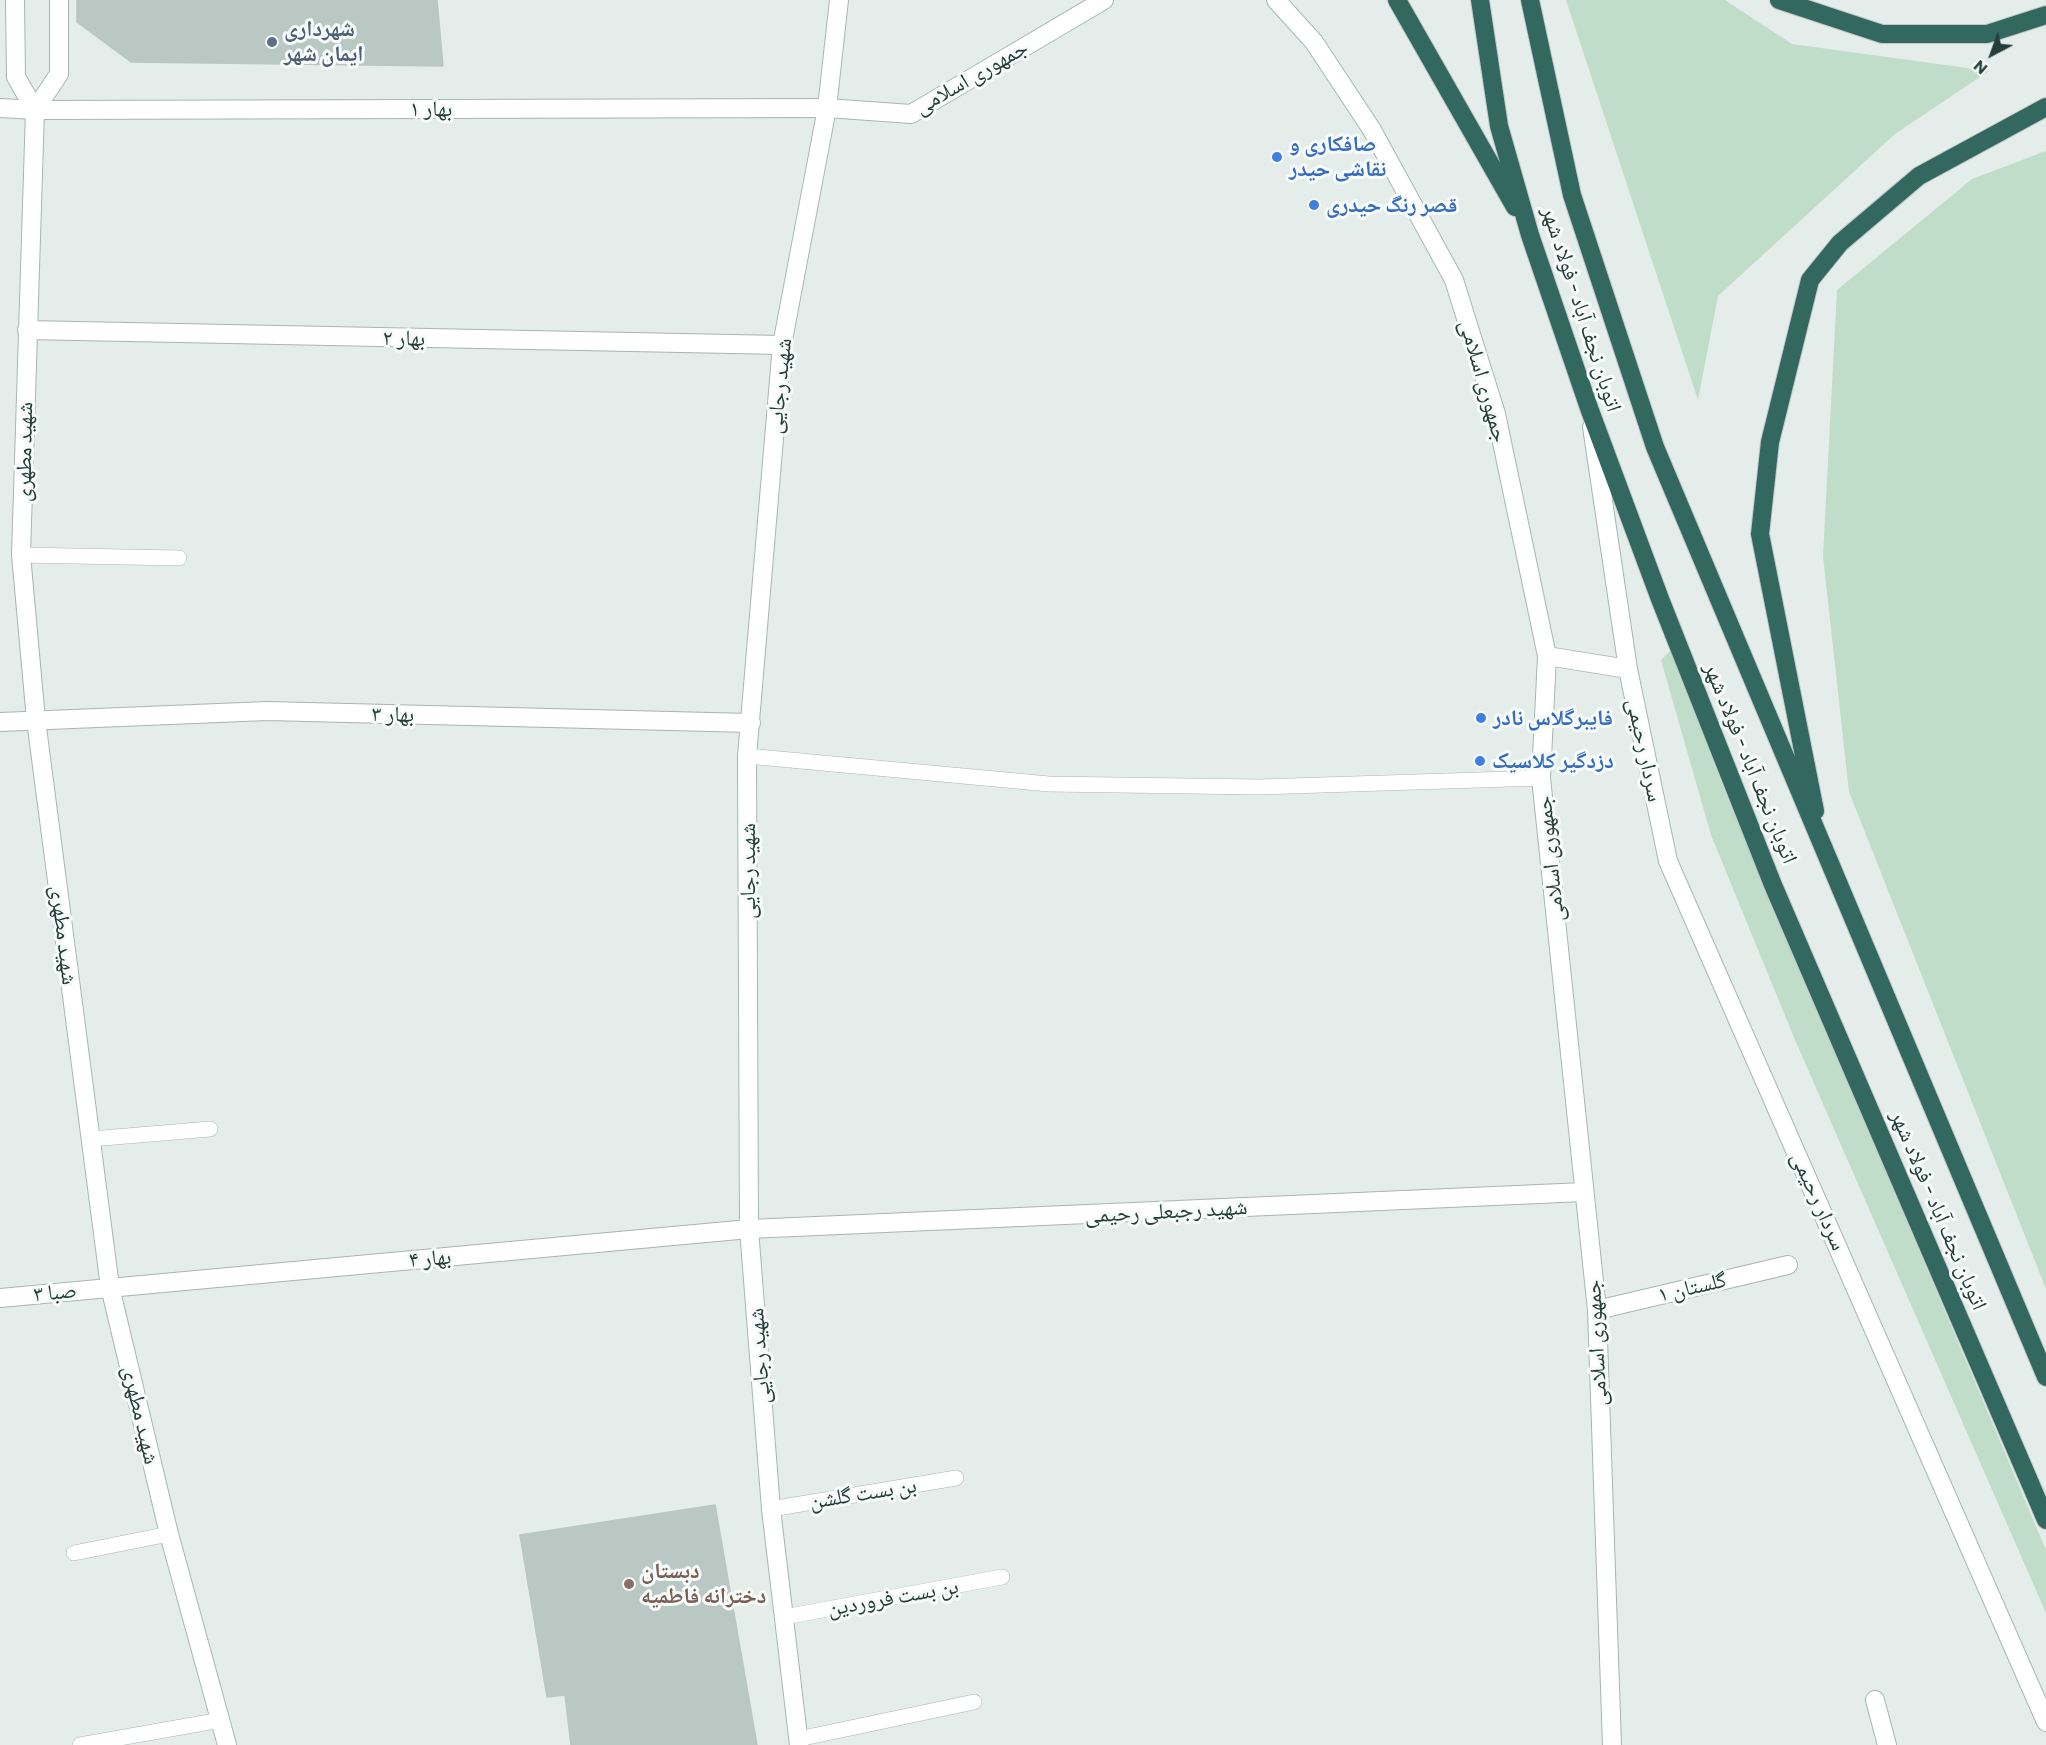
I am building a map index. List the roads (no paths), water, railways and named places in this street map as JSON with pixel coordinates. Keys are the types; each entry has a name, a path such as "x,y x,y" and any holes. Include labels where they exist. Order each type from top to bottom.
{"highway":[{"path":"1397,0 1530,235"},
{"name":"اتوبان نجف آباد - فولاد شهر","path":"1480,0 1499,126 1530,235 1589,408 1660,599 1773,885 2046,1520"},
{"name":"اتوبان نجف آباد - فولاد شهر","path":"1530,0 1572,195 1655,447 2046,1377"},
{"path":"1779,0 1882,34 1988,34 2046,15"},
{"path":"1823,851 1760,534 1770,442 1810,280 1840,243 1918,176 2046,106"}],"street":[{"path":"15,0 16,77 35,110 59,74 59,0"},
{"name":"شهید رجایی","path":"799,1742 771,1509 749,1229 747,756 782,345 826,108 839,0"},
{"name":"جمهوری اسلامی","path":"826,108 911,114 1104,0"},
{"name":"جمهوری اسلامی","path":"1276,0 1314,42 1372,130 1454,280 1496,414 1547,656 1541,778 1597,1310 1612,1745"},
{"path":"1287,0 1314,42"},
{"name":"بهار ۱","path":"0,108 35,110 826,108"},
{"name":"شهید مطهری","path":"35,110 21,555 36,720 110,1287 169,1534 227,1745"},
{"name":"بهار ۲","path":"27,330 782,345"},
{"name":"سردار رحیمی","path":"1589,408 1628,669 1668,861 2046,1722"},
{"path":"1547,656 1628,669"},
{"name":"بهار ۳","path":"0,722 267,711 751,723"},
{"name":"شهید رجبعلی رحیمی","path":"749,1229 1584,1192"},
{"name":"بهار ۴","path":"110,1287 749,1229"},
{"name":"گلستان ۱","path":"1597,1310 1788,1265"},
{"name":"صبا ۳","path":"0,1298 110,1287"},
{"path":"1875,1700 1887,1745"}],"lane":[{"path":"21,555 179,558"},
{"path":"747,756 1049,784 1259,787 1541,778"},
{"path":"91,1139 210,1129"},
{"name":"بن بست گلشن","path":"771,1509 956,1478"},
{"path":"74,1553 169,1534"},
{"name":"بن بست فروردین","path":"784,1617 1002,1577"},
{"path":"799,1742 974,1702"},
{"path":"80,1745 221,1720"}],"place":[{"name":"شهرداری ایمان شهر","path":"272,42"},
{"name":"صافکاری و نقاشی حیدر","path":"1277,157"},
{"name":"قصر رنگ حیدری","path":"1314,205"},
{"name":"فایبرگلاس نادر","path":"1481,718"},
{"name":"دزدگیر کلاسیک","path":"1480,761"},
{"name":"دبستان دخترانه فاطمیه","path":"629,1584"}]}
